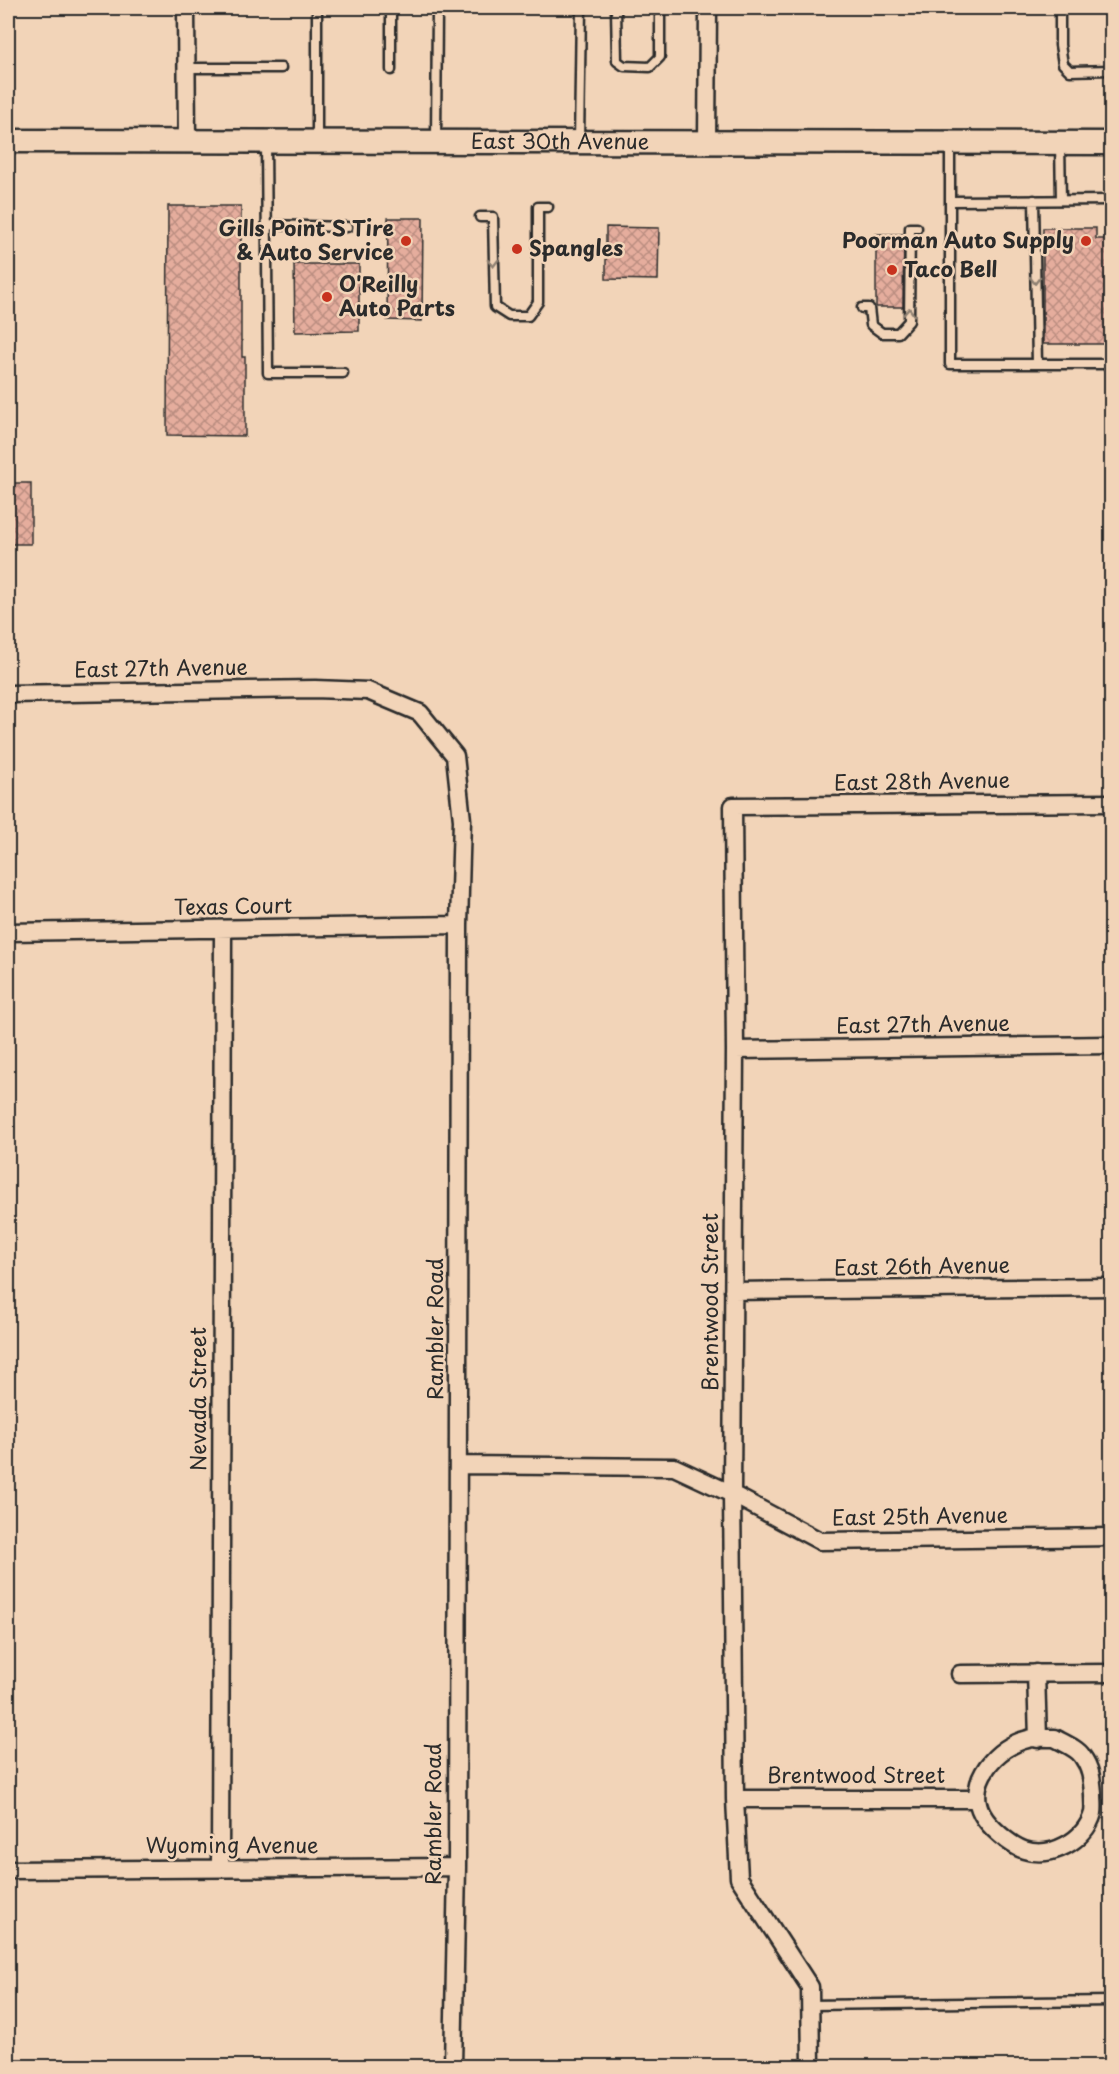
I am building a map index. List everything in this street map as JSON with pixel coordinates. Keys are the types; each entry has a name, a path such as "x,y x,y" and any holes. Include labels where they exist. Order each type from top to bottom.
{"main road":[{"name":"East 30th Avenue","path":"8,141 1112,143"}],"street":[{"path":"186,8 187,142"},
{"path":"707,142 708,8"},
{"name":"East 27th Avenue","path":"8,694 315,689"},
{"name":"Rambler Road","path":"315,689 368,691 420,713 454,756 462,820 459,926 457,1867 453,2067"},
{"name":"East 28th Avenue","path":"733,806 1112,803"},
{"name":"Brentwood Street","path":"733,806 735,1050 732,1494 735,1798 739,1878 810,1987 811,2067"},
{"name":"Texas Court","path":"8,932 459,926"},
{"name":"Nevada Street","path":"220,1868 223,930"},
{"name":"East 27th Avenue","path":"735,1050 1112,1046"},
{"name":"East 26th Avenue","path":"733,1291 1112,1287"},
{"name":"East 25th Avenue","path":"459,1465 674,1467 732,1494 820,1541 1112,1537"},
{"path":"960,1674 1112,1672"},
{"path":"1036,1673 1038,1739"},
{"path":"1055,1738 1081,1754 1092,1776 1093,1813 1079,1838 1053,1852 1024,1850 999,1834 982,1815 977,1799 981,1778 987,1765 1005,1748 1028,1739 1055,1738"},
{"name":"Brentwood Street","path":"735,1798 977,1799"},
{"name":"Wyoming Avenue","path":"8,1870 457,1867"}],"lane":[{"path":"316,8 318,142"},
{"path":"391,8 391,70"},
{"path":"436,142 437,8"},
{"path":"579,142 581,8"},
{"path":"616,8 617,61 624,66 650,67 660,57 660,8"},
{"path":"1060,8 1060,45 1063,64 1070,70 1112,70"},
{"path":"187,68 281,68"},
{"path":"266,142 268,373 344,373"},
{"path":"950,142 950,363 1112,364"},
{"path":"1060,143 1061,200"},
{"path":"1034,200 1037,364"},
{"path":"951,201 1112,200"},
{"path":"480,217 493,218 495,307 509,316 528,316 538,302 538,207 548,207"},
{"path":"267,225 347,227"},
{"path":"862,308 869,308 871,325 882,333 898,333 909,321 910,228 917,228"},
{"path":"810,2006 1112,2001"}],"building":[{"path":"168,206 241,206 241,341 242,357 245,357 245,436 167,435"},
{"path":"388,218 423,218 422,321 387,320"},
{"path":"606,227 659,228 658,280 606,279"},
{"path":"1043,228 1096,228 1096,239 1112,239 1112,344 1043,344"},
{"name":"Taco Bell","path":"876,234 904,234 903,307 876,307"},
{"path":"294,264 359,264 359,331 295,332"},
{"path":"8,483 31,483 31,544 8,544"}],"place":[{"name":"Gills Point S Tire & Auto Service","path":"406,241"},
{"name":"Poorman Auto Supply","path":"1086,241"},
{"name":"Spangles","path":"517,249"},
{"name":"Taco Bell","path":"892,270"},
{"name":"O'Reilly Auto Parts","path":"327,297"}]}
